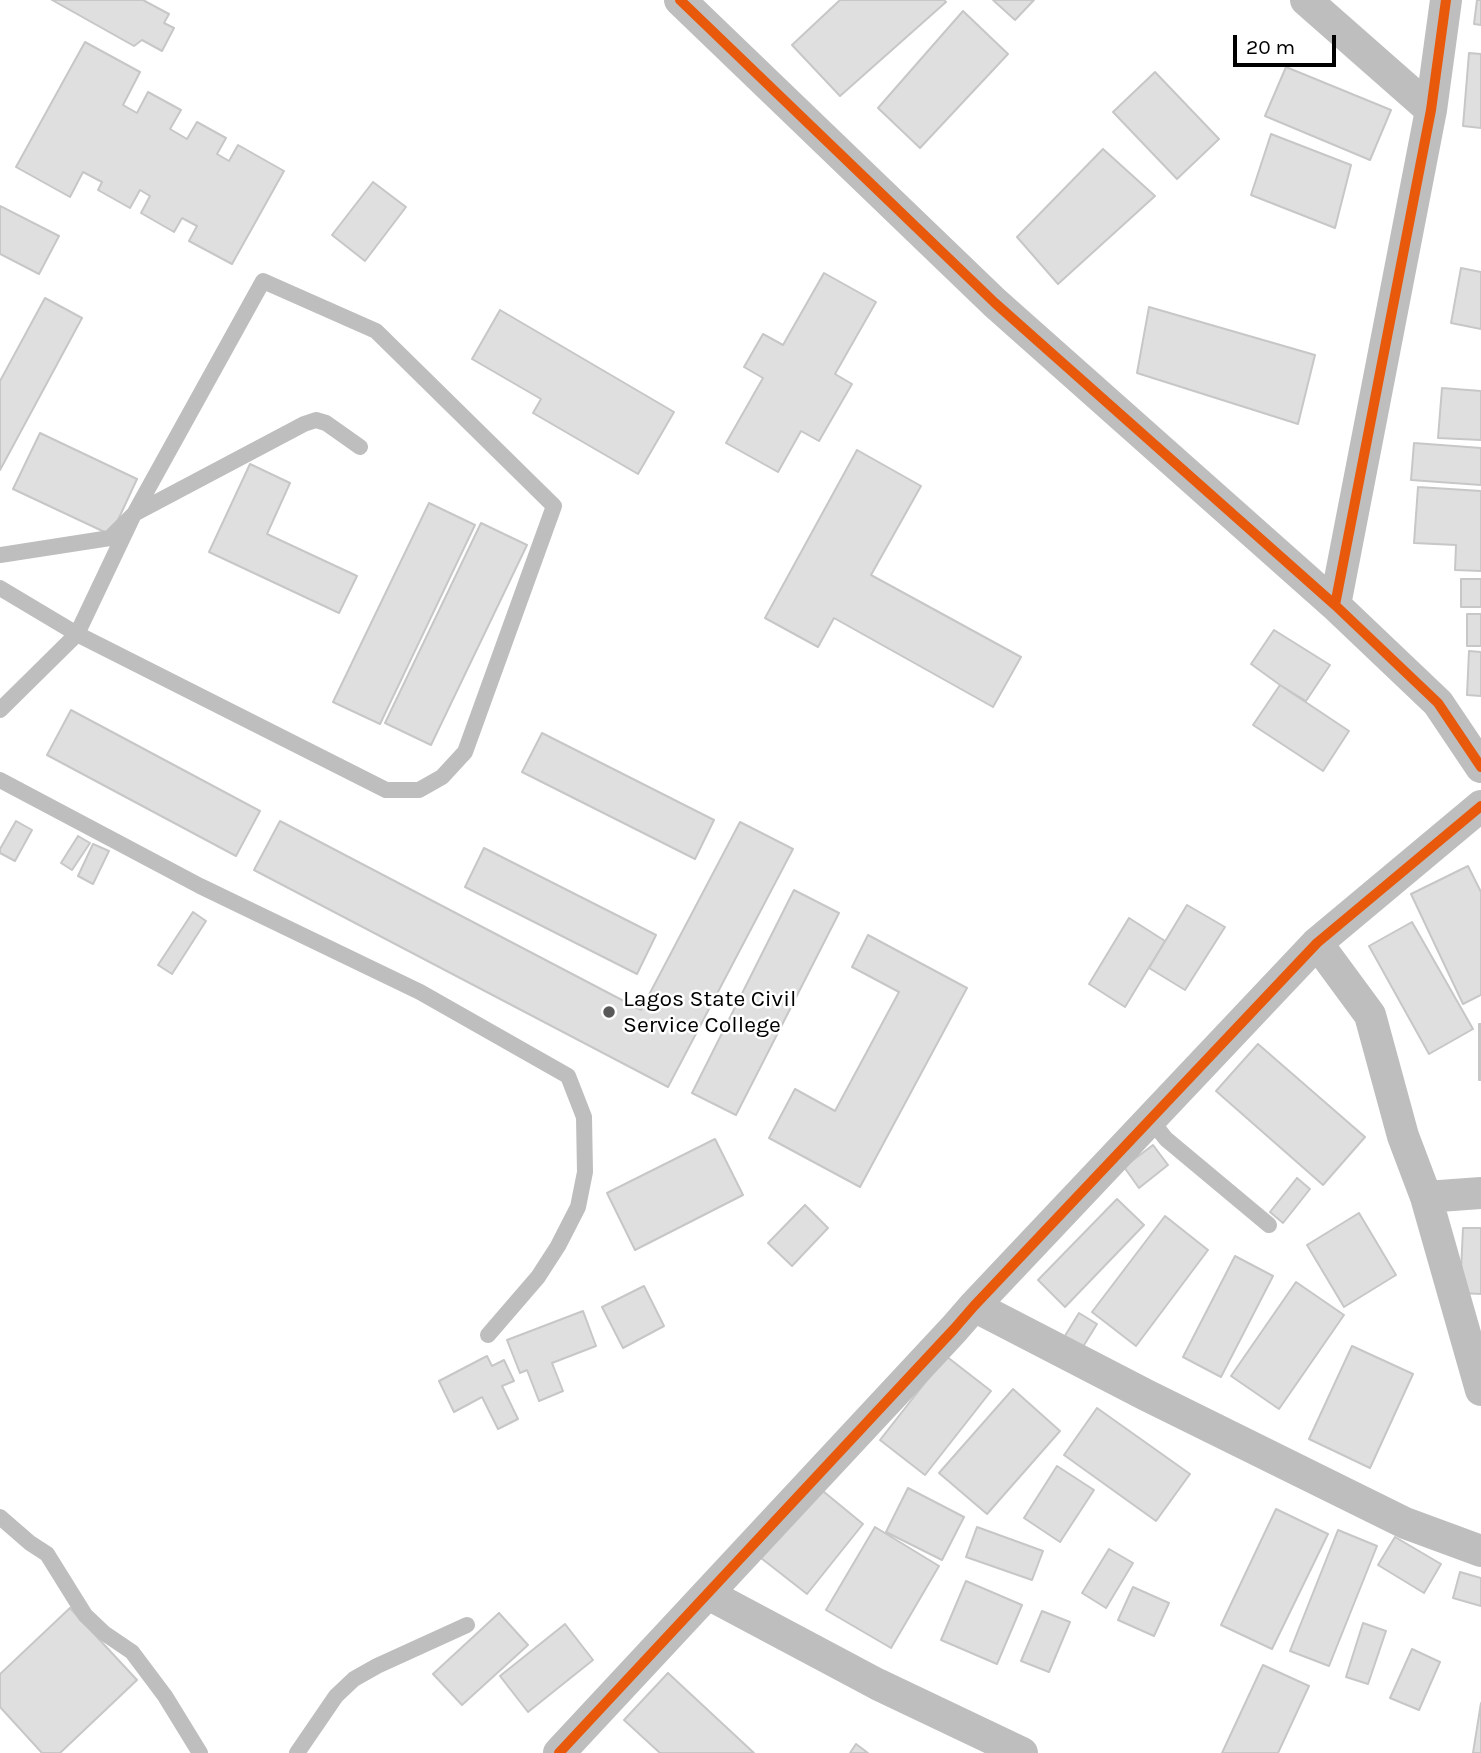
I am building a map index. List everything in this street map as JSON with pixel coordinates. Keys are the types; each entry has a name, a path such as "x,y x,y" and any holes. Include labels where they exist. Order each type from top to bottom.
{"street":[{"path":"680,0 995,303 1335,605 1438,703 1481,767"},
{"path":"1306,0 1431,110"},
{"path":"1335,605 1431,110 1446,0"},
{"path":"570,1750 708,1594 974,1306 1317,943 1481,806"},
{"path":"1317,943 1370,1015 1403,1136 1426,1197 1481,1390"},
{"path":"1426,1197 1481,1193"},
{"path":"974,1306 1146,1395 1405,1523 1481,1551"},
{"path":"708,1594 877,1684 1022,1753"}],"lane":[{"path":"0,588 77,634 386,790 419,790 442,777 465,752 554,506 376,331 263,281 134,514 77,634 0,710"},
{"path":"0,555 110,538 134,514 316,420 326,423 360,447"},
{"path":"0,780 200,887 420,992 568,1076 584,1117 586,1172 579,1207 538,1277 488,1335"},
{"path":"1150,1119 1167,1139 1269,1225"},
{"path":"0,1517 47,1554 85,1615 104,1633 132,1652 165,1696 200,1753"},
{"path":"297,1753 336,1696 354,1679 467,1625"}],"building":[{"path":"52,0 143,0 169,14 164,23 174,28 162,51 142,40 134,46"},
{"path":"840,0 946,2 840,96 792,45"},
{"path":"993,0 1034,0 1015,20"},
{"path":"1477,0 1481,0 1481,25 1474,24"},
{"path":"963,11 1008,54 920,148 878,108"},
{"path":"85,42 140,72 123,105 137,113 148,92 181,110 170,129 187,139 197,122 226,138 217,154 229,161 238,145 284,171 232,264 189,241 197,226 182,218 174,232 141,213 150,196 140,190 130,208 98,190 102,182 83,172 70,197 16,167"},
{"path":"1469,53 1481,54 1481,128 1463,126"},
{"path":"1286,67 1391,110 1370,160 1265,116"},
{"path":"1155,72 1219,139 1177,179 1113,112"},
{"path":"1271,134 1351,165 1335,228 1251,195"},
{"path":"1103,149 1155,196 1058,284 1017,237"},
{"path":"373,182 406,207 365,261 332,235"},
{"path":"0,206 59,236 39,274 0,254"},
{"path":"1461,268 1481,272 1481,329 1451,323"},
{"path":"824,273 876,302 835,374 852,384 819,441 801,431 778,472 726,443 763,378 744,367 763,334 783,345"},
{"path":"45,298 82,318 0,470 0,381"},
{"path":"1149,307 1315,355 1298,424 1137,373"},
{"path":"500,310 674,412 638,474 533,413 541,399 472,359"},
{"path":"1442,388 1481,391 1481,440 1438,438"},
{"path":"40,433 137,479 111,535 13,489"},
{"path":"1414,443 1481,448 1481,485 1411,480"},
{"path":"857,450 921,486 871,575 1021,657 993,707 834,618 818,647 765,618"},
{"path":"250,464 290,483 267,534 357,576 339,613 209,552"},
{"path":"1418,487 1481,491 1481,571 1455,570 1456,545 1414,543"},
{"path":"429,503 475,525 380,724 333,702"},
{"path":"481,523 527,545 431,745 385,723"},
{"path":"1461,579 1481,579 1481,607 1461,607"},
{"path":"1467,614 1481,614 1481,646 1467,646"},
{"path":"1274,630 1330,665 1306,701 1251,664"},
{"path":"1469,651 1481,652 1481,696 1467,695"},
{"path":"1280,685 1349,731 1323,771 1253,725"},
{"path":"71,710 260,811 236,856 47,755"},
{"path":"542,733 714,820 695,859 522,772"},
{"path":"16,821 32,830 15,861 0,853 0,849"},
{"path":"280,821 641,1010 740,822 793,849 668,1087 254,870"},
{"path":"78,836 90,843 72,870 61,863"},
{"path":"93,844 109,851 93,884 78,876"},
{"path":"484,848 656,935 637,974 465,887"},
{"path":"1468,866 1481,892 1481,995 1463,1004 1411,894"},
{"path":"794,890 839,913 736,1115 692,1093"},
{"path":"1187,905 1225,927 1185,990 1149,968"},
{"path":"193,912 206,921 172,974 158,965"},
{"path":"1129,918 1165,941 1125,1007 1089,984"},
{"path":"1412,922 1473,1029 1429,1054 1369,946"},
{"path":"868,935 967,988 860,1187 769,1138 795,1089 835,1111 899,992 852,967"},
{"path":"1481,1024 1481,1080 1479,1080"},
{"path":"1258,1044 1365,1137 1323,1185 1216,1091"},
{"path":"715,1139 743,1195 635,1250 607,1193"},
{"path":"1153,1145 1168,1165 1139,1188 1124,1167"},
{"path":"1297,1178 1310,1189 1283,1223 1270,1212"},
{"path":"1117,1199 1144,1225 1065,1307 1038,1280"},
{"path":"805,1205 828,1228 792,1266 768,1243"},
{"path":"1359,1213 1396,1275 1344,1307 1307,1245"},
{"path":"1165,1216 1208,1250 1136,1346 1092,1312"},
{"path":"1463,1228 1481,1228 1481,1294 1460,1293"},
{"path":"1235,1256 1273,1276 1221,1377 1183,1357"},
{"path":"1296,1282 1344,1315 1279,1409 1231,1376"},
{"path":"644,1286 664,1326 623,1348 602,1307"},
{"path":"583,1311 596,1346 552,1363 563,1391 539,1401 527,1370 520,1373 507,1340"},
{"path":"1079,1313 1097,1324 1081,1350 1063,1339"},
{"path":"1352,1346 1413,1374 1370,1468 1309,1439"},
{"path":"487,1356 492,1366 504,1360 514,1381 502,1386 518,1419 498,1429 482,1397 454,1412 439,1381"},
{"path":"946,1356 991,1391 925,1475 880,1440"},
{"path":"1013,1389 1060,1431 987,1514 939,1473"},
{"path":"1097,1408 1190,1474 1156,1521 1064,1455"},
{"path":"1057,1466 1094,1490 1060,1542 1024,1518"},
{"path":"818,1487 863,1524 807,1594 761,1558"},
{"path":"908,1488 964,1517 942,1560 886,1532"},
{"path":"1276,1509 1328,1534 1272,1649 1221,1625"},
{"path":"875,1527 939,1566 891,1648 826,1610"},
{"path":"977,1527 1043,1551 1032,1580 966,1557"},
{"path":"1338,1530 1377,1546 1329,1666 1290,1651"},
{"path":"1395,1537 1441,1564 1424,1593 1378,1565"},
{"path":"1109,1549 1133,1563 1106,1608 1082,1593"},
{"path":"1460,1572 1481,1578 1481,1606 1453,1598"},
{"path":"966,1581 1022,1605 997,1664 941,1640"},
{"path":"1133,1587 1169,1603 1154,1636 1118,1620"},
{"path":"70,1608 137,1680 60,1753 42,1753 0,1707 0,1674"},
{"path":"1042,1611 1070,1622 1049,1672 1021,1661"},
{"path":"499,1613 528,1645 462,1705 433,1674"},
{"path":"1363,1623 1386,1631 1368,1684 1346,1677"},
{"path":"565,1624 593,1660 528,1712 500,1676"},
{"path":"1412,1649 1440,1662 1419,1710 1390,1698"},
{"path":"1263,1665 1309,1686 1278,1753 1222,1753"},
{"path":"668,1673 754,1753 660,1753 624,1720"},
{"path":"1481,1703 1481,1753 1473,1753"},
{"path":"856,1744 868,1753 850,1753"}],"cycle path":[{"path":"680,0 995,303 1335,605 1438,703 1481,767"},
{"path":"1335,605 1431,110 1446,0"},
{"path":"559,1753 974,1306 1317,943 1481,806"}],"place":[{"name":"Lagos State Civil Service College","path":"609,1012"}]}
